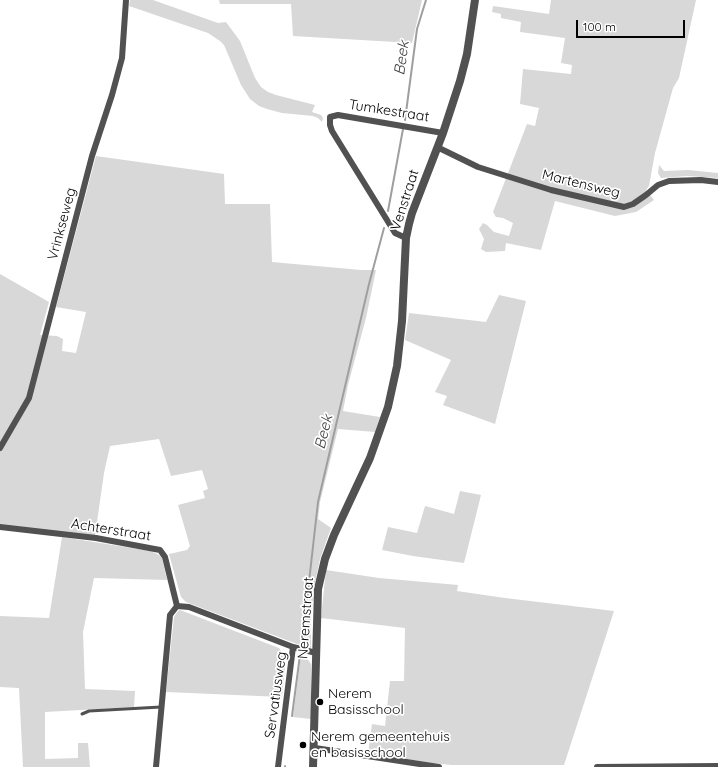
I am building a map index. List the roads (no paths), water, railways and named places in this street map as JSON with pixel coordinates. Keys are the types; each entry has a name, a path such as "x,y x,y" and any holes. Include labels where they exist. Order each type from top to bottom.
{"street":[{"name":"Vrinkseweg","path":"0,448 29,398 92,156 112,95 122,58 126,0"},
{"name":"Venstraat","path":"370,458 388,407 397,366 402,321 406,238 412,213 437,147 444,133 467,54 475,0"},
{"name":"Tumkestraat","path":"406,238 395,233 332,131 330,117 338,115 444,133"},
{"name":"Martensweg","path":"437,147 478,167 551,190 624,207 633,204 658,185 669,181 701,180 718,182"},
{"name":"Neremstraat","path":"313,767 315,748 318,589 325,559 334,535 370,458"},
{"name":"Achterstraat","path":"0,527 96,538 160,550 165,556 171,575 177,606"},
{"path":"156,767 163,707 170,615 177,606 189,607 293,647"},
{"name":"Servatiusweg","path":"278,767 293,647 316,653"},
{"path":"315,748 439,767"},
{"path":"597,767 718,766"}],"lane":[{"path":"82,714 89,711 163,707"}],"waterway":[{"name":"Beek","path":"405,120 417,29 426,0"},
{"name":"Beek","path":"388,211 403,129"},
{"name":"Beek","path":"302,644 318,502 369,284 384,228"},
{"name":"Beek","path":"292,716 300,655"}],"place":[{"name":"Nerem Basisschool","path":"320,702"},
{"name":"Nerem gemeentehuis en basisschool","path":"303,745"}]}
